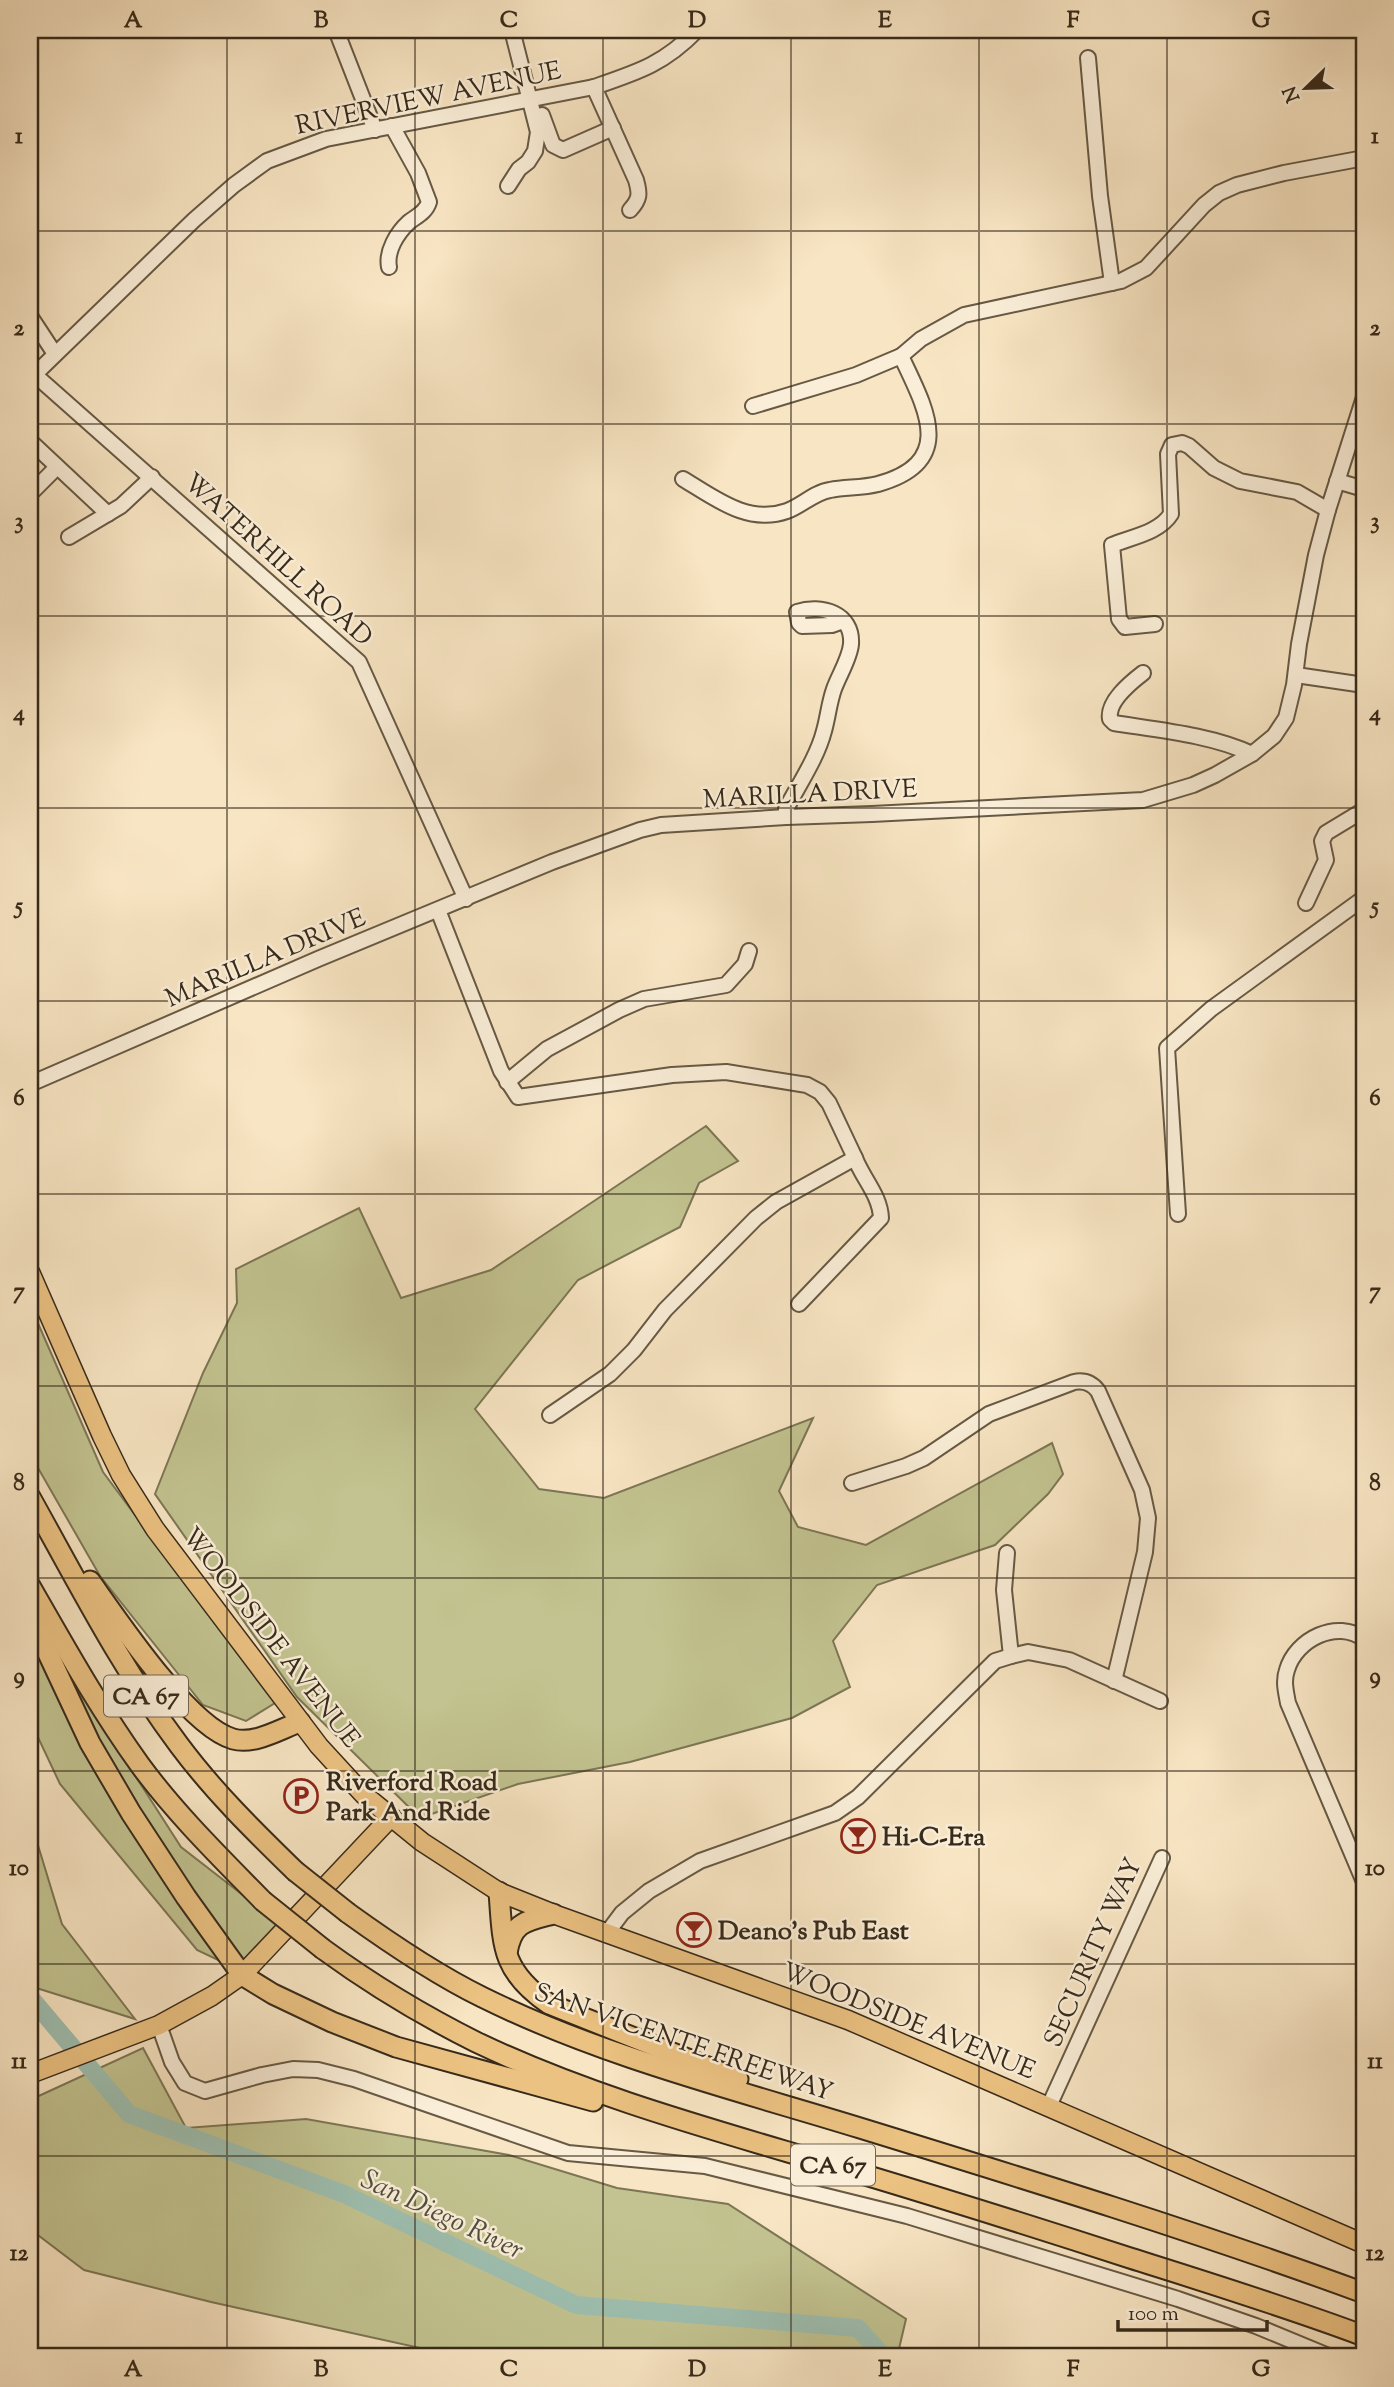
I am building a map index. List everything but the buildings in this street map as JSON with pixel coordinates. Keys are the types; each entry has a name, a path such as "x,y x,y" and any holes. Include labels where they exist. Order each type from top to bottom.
{"highway":[{"path":"30,1487 126,1633 162,1678 201,1718 221,1734 235,1740 254,1739 300,1722"},
{"name":"SAN VICENTE FREEWAY","path":"30,1497 127,1668 178,1745 229,1807 295,1871 348,1913 446,1978 552,2028 643,2061 1276,2261 1364,2293"},
{"name":"CA 67","path":"30,1586 99,1706 142,1767 197,1834 263,1900 323,1949 368,1981 477,2042 577,2084 690,2122 949,2200 1288,2308 1364,2336"},
{"path":"30,1615 103,1766 186,1897 242,1975 273,1994 332,2022 396,2047 597,2102 690,2122"},
{"path":"499,1892 506,1957 529,1990 549,2004 697,2061 819,2115"},
{"path":"506,1957 510,1938 520,1924 553,1913"}],"main road":[{"name":"WOODSIDE AVENUE","path":"30,1272 102,1436 121,1475 155,1529 318,1746 363,1794 422,1842 499,1892 848,2020 1364,2244"},
{"path":"30,2074 159,2025 212,1996 242,1975 390,1818"}],"street":[{"path":"336,30 375,130"},
{"path":"508,186 535,151 538,132 532,98 512,30"},
{"name":"RIVERVIEW AVENUE","path":"32,377 194,220 267,161 326,139 594,87 627,76 669,56 697,30"},
{"path":"1088,58 1100,196 1112,283"},
{"path":"594,87 636,180 640,195 630,211"},
{"path":"532,98 553,145 558,149 563,150 613,128"},
{"path":"389,267 387,257 401,231 426,209 429,202 418,173 392,126"},
{"path":"753,406 856,375 901,356 921,339 964,315 1134,276 1146,268 1204,205 1219,193 1237,185 1284,173 1364,158"},
{"path":"30,316 55,354"},
{"path":"683,479 734,509 762,515 787,511 828,490 876,485 910,471 923,457 929,435 920,397 901,356"},
{"name":"WATERHILL ROAD","path":"32,377 152,477 359,662 467,899"},
{"name":"MARILLA DRIVE","path":"30,1084 318,959 559,859 639,830 662,825 786,817 1143,800 1193,785 1252,754 1280,730 1290,708 1306,607 1328,510 1364,397"},
{"path":"30,442 108,514"},
{"path":"1155,624 1125,627 1119,619 1112,545 1156,528 1166,522 1171,514 1168,454 1172,445 1182,443 1189,446 1214,468 1240,481 1297,492 1328,510"},
{"path":"30,494 57,467"},
{"path":"69,537 121,506 152,477"},
{"path":"1337,481 1364,489"},
{"path":"786,817 786,809 824,732 833,691 851,646 851,633 843,621"},
{"path":"1143,673 1129,684 1111,709 1110,719 1114,723 1200,738 1240,748 1252,754"},
{"path":"1296,675 1364,685"},
{"path":"1306,903 1326,860 1322,841 1326,833 1364,810"},
{"path":"1178,1214 1167,1048 1211,1009 1364,898"},
{"path":"438,910 507,1082 518,1097 672,1075 726,1072 807,1086 820,1092 829,1103 860,1171 880,1203 881,1218 799,1304"},
{"path":"507,1082 547,1049 644,999 726,985 745,964 749,951"},
{"path":"550,1415 610,1374 634,1350 665,1310 756,1218 776,1202 855,1158"},
{"path":"852,1483 924,1458 989,1414 1074,1382 1092,1384 1098,1391 1142,1490 1148,1518 1145,1552 1114,1681"},
{"path":"1007,1553 1003,1590 1011,1656"},
{"path":"1364,1639 1357,1634 1334,1631 1307,1641 1295,1653 1287,1670 1284,1687 1288,1703 1364,1882"},
{"path":"607,1933 622,1913 649,1891 700,1861 835,1813 857,1798 995,1661 1028,1652 1069,1660 1160,1701"},
{"name":"SECURITY WAY","path":"1049,2106 1162,1858"},
{"path":"159,2025 172,2062 185,2083 205,2091 262,2074 293,2069 354,2079 568,2153 705,2166 907,2216 1178,2299 1256,2326 1331,2357"}],"green space":[{"path":"706,1126 738,1161 699,1183 680,1227 578,1280 475,1409 539,1489 604,1498 813,1418 779,1491 798,1527 866,1545 1052,1443 1063,1474 1048,1494 995,1545 877,1585 833,1641 850,1687 792,1718 630,1762 518,1784 420,1818 297,1697 155,1494 203,1373 237,1303 236,1269 359,1208 401,1298 491,1270"},
{"path":"30,1305 103,1472 275,1703 246,1721 203,1705 100,1576 30,1454"},
{"path":"30,1612 181,1847 280,1924 237,1969 197,1950 60,1784 36,1733 30,1736"},
{"path":"30,1819 62,1924 135,2019 30,1986"},
{"path":"143,2048 186,2128 306,2119 509,2155 617,2188 728,2204 906,2319 898,2353 895,2357 461,2357 211,2302 84,2270 30,2229 30,2205 33,2201 30,2190 30,2100"}],"waterway":[{"name":"San Diego River","path":"30,1997 129,2114 344,2194 576,2305 858,2328 884,2357"}],"place":[{"name":"Riverford Road Park And Ride","path":"301,1796"},
{"name":"Hi-C-Era","path":"858,1836"},
{"name":"Deano's Pub East","path":"694,1930"}]}
